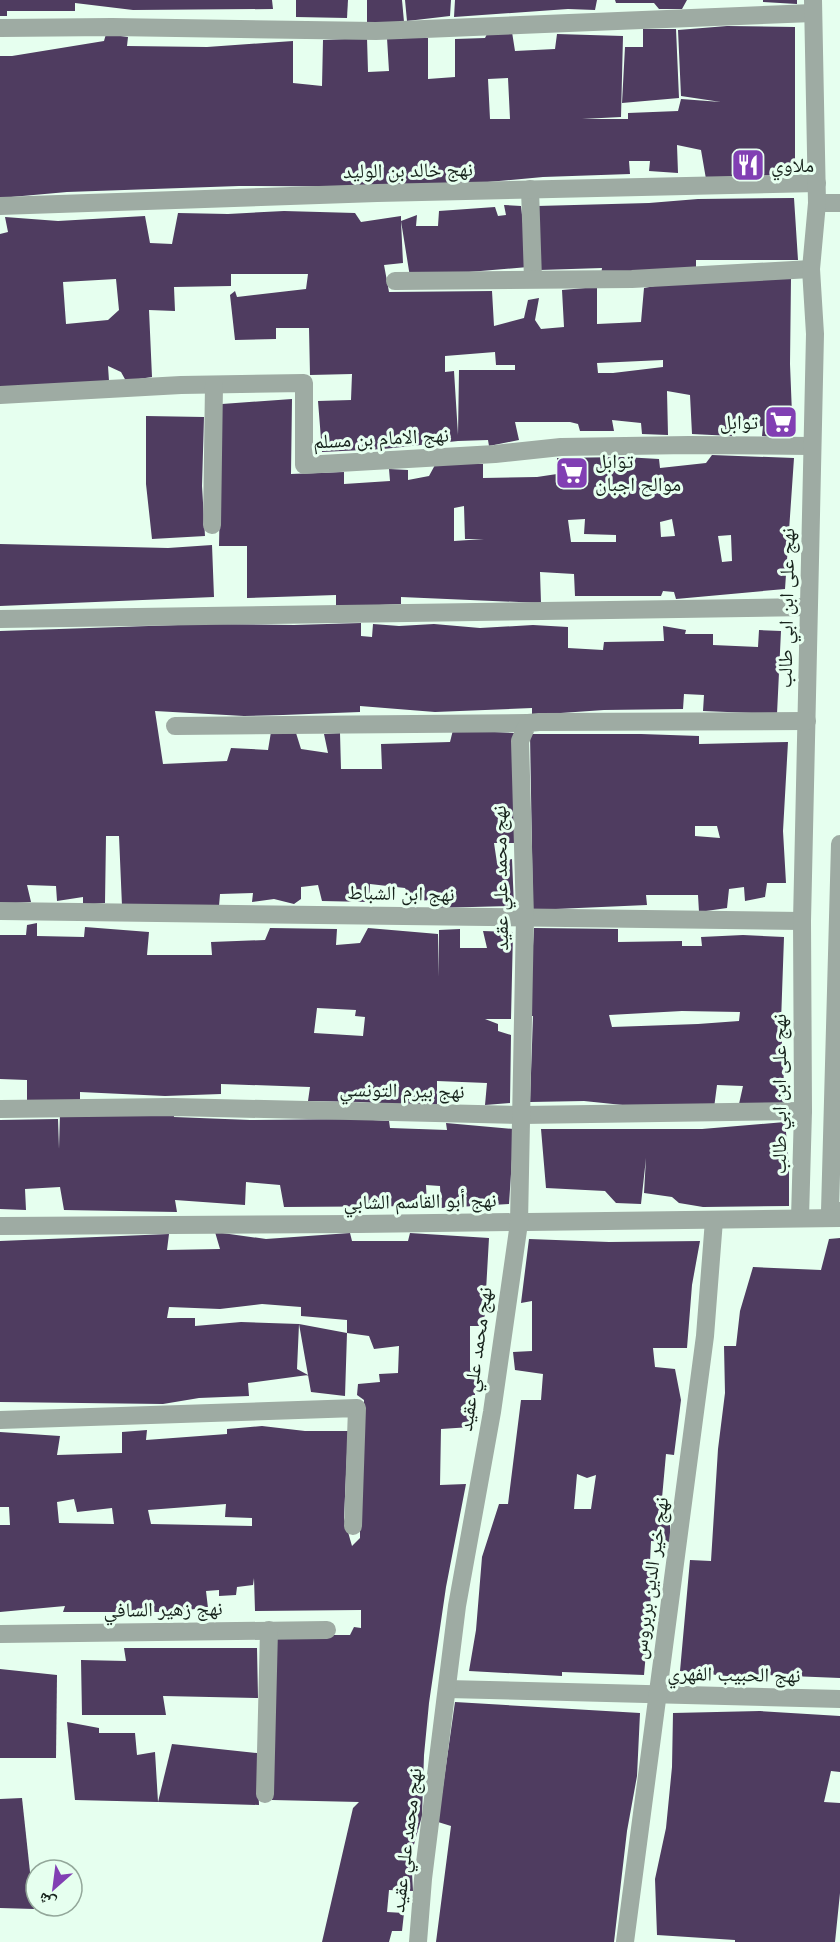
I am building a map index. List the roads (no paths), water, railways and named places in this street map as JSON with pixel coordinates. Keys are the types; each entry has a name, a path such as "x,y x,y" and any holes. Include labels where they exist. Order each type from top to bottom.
{"street":[{"path":"0,28 112,27 376,31 813,6"},
{"name":"نهج على ابن ابي طالب","path":"800,1218 803,1111 802,921 815,334 811,269 817,203 813,6"},
{"name":"نهج خالد بن الوليد","path":"0,206 530,189 817,183"},
{"path":"530,189 533,279"},
{"path":"817,203 840,203"},
{"path":"394,281 632,279 811,269"},
{"name":"نهج الامام بن مسلم","path":"0,395 181,385 304,383 304,465 495,454 561,447 811,446"},
{"path":"212,525 214,385"},
{"path":"0,620 808,607"},
{"path":"175,726 807,721"},
{"name":"نهج محمد علي عقيد","path":"418,1942 457,1606 492,1412 519,1223 525,917 520,741 528,723"},
{"path":"840,844 830,1211 840,1211"},
{"name":"نهج ابن الشباط","path":"0,911 802,921"},
{"name":"نهج بيرم التونسي","path":"0,1109 173,1107 522,1115 803,1111"},
{"name":"نهج أبو القاسم الشابي","path":"0,1226 519,1223 840,1218"},
{"name":"نهج خير الدين بربروس","path":"625,1942 705,1336 714,1220"},
{"path":"0,1420 357,1408 353,1526"},
{"path":"265,1794 268,1630"},
{"name":"نهج زهير السافي","path":"0,1634 327,1630"},
{"name":"نهج الحبيب الفهري","path":"447,1689 840,1699"}],"place":[{"name":"ملاوي","path":"748,165"},
{"name":"توابل","path":"781,422"},
{"name":"توابل موالح اجبان","path":"572,473"}]}
